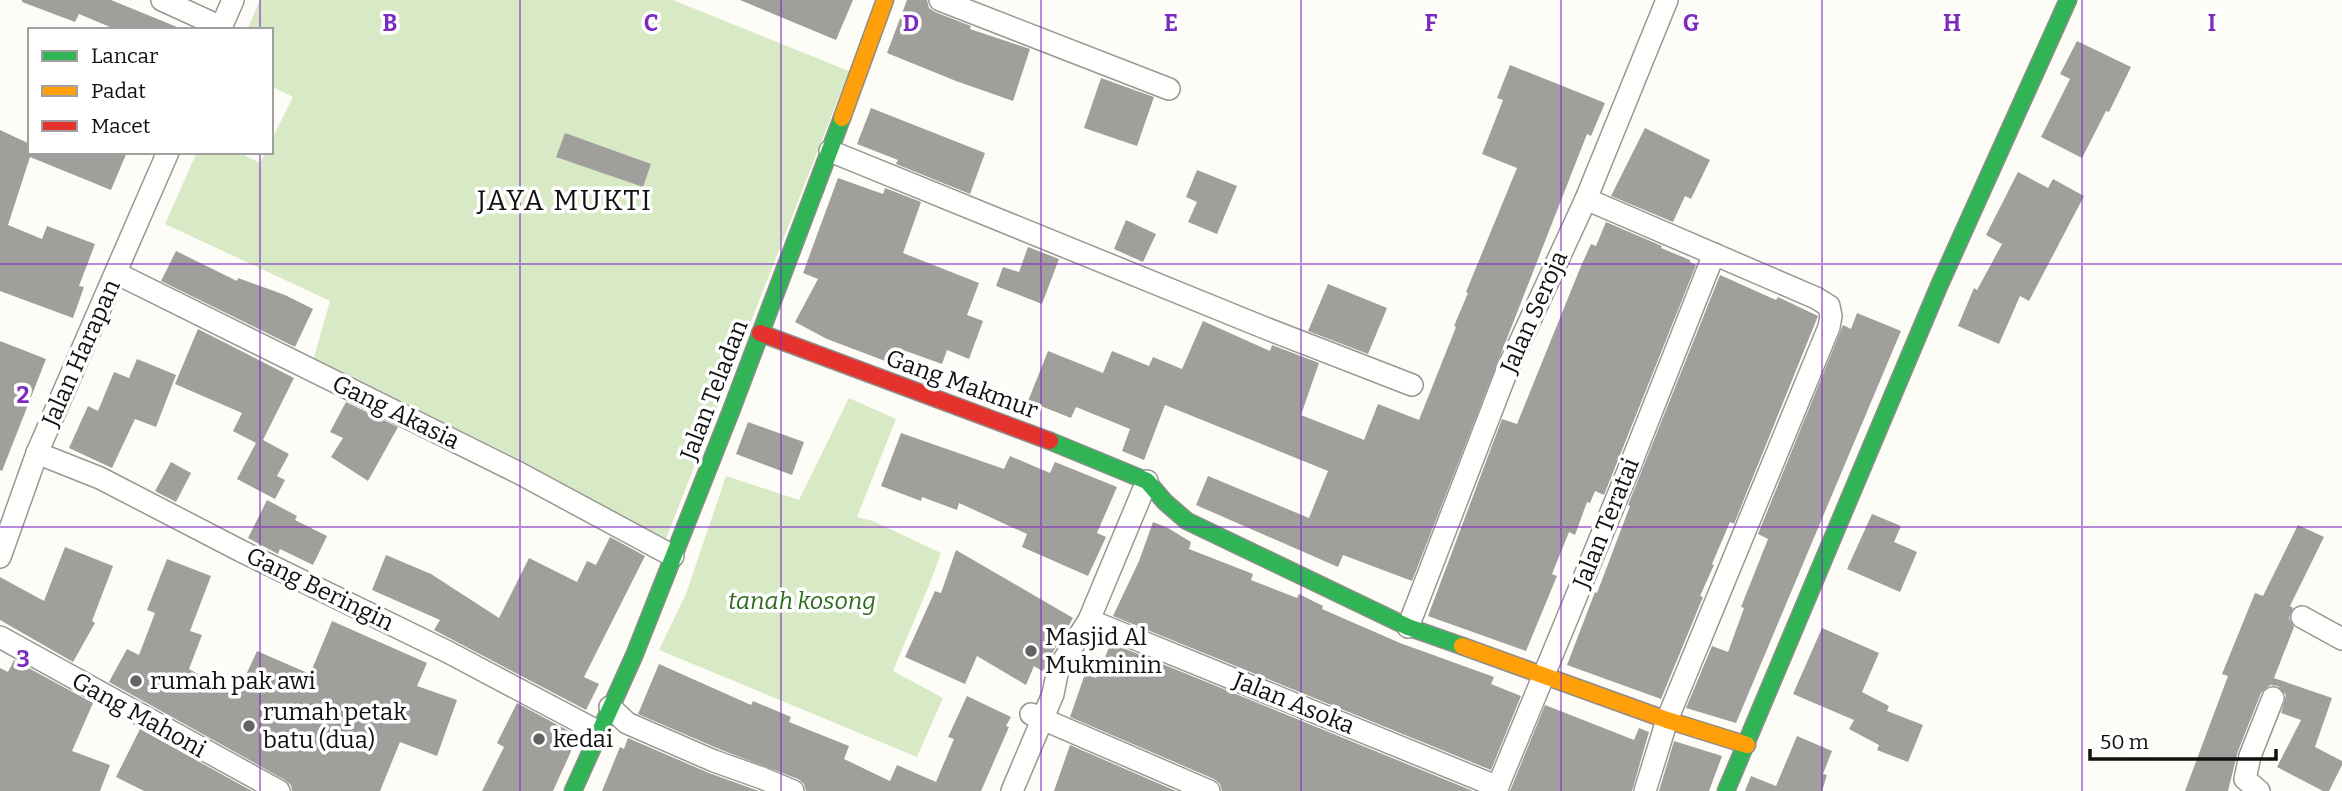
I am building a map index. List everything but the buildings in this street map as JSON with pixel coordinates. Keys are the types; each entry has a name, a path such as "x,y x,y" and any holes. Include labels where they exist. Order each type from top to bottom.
{"street":[{"path":"162,0 220,28 233,0"},
{"name":"Jalan Teladan","path":"573,791 632,660 830,151 885,0"},
{"path":"940,0 1169,89"},
{"name":"Jalan Seroja","path":"1408,627 1508,368 1586,199 1667,0"},
{"path":"1726,791 1939,286 2068,0"},
{"path":"830,151 1412,385"},
{"name":"Jalan Harapan","path":"0,557 37,453 168,154"},
{"path":"1586,199 1816,298 1829,306 1831,316 1829,327 1667,720 1645,791"},
{"name":"Jalan Teratai","path":"1497,789 1714,254"},
{"name":"Gang Akasia","path":"116,273 519,473 673,556"},
{"name":"Gang Makmur","path":"760,333 1094,457 1147,481"},
{"name":"Gang Beringin","path":"37,453 100,478 241,551 448,652 599,732"},
{"path":"1012,791 1036,716 1040,688 1058,669 1089,620 1147,481 1186,521 1408,627 1667,720 1747,745"},
{"path":"2302,617 2342,639"},
{"name":"Jalan Asoka","path":"1089,620 1497,789"},
{"name":"Gang Mahoni","path":"0,637 279,791"},
{"path":"996,791 1036,716 1053,694 1058,669"},
{"path":"2259,791 2245,779 2250,756 2273,698"},
{"path":"610,707 627,723 714,761 793,791"},
{"path":"1036,716 1209,791"}],"green space":[{"path":"260,0 673,0 849,71 664,544 312,364 330,301 165,224 196,154 242,154 260,163 265,154 273,154 273,137 293,97 273,87 273,28 248,28"},
{"name":"tanah kosong","path":"849,398 896,419 857,517 873,521 941,553 893,671 943,698 917,757 659,650 686,594 726,476 799,500"}],"traffic: fast":[{"path":"1726,791 1939,286 2068,0"},
{"path":"573,791 634,656 731,411 842,118"},
{"path":"1050,441 1147,481 1165,502 1187,521 1408,627 1462,646"}],"traffic: slow":[{"path":"842,118 885,0"},
{"path":"1462,646 1667,720 1747,745"}],"traffic: jam":[{"path":"760,333 1050,441"}],"place":[{"name":"Masjid Al Mukminin","path":"1031,651"},
{"name":"rumah pak awi","path":"136,681"},
{"name":"rumah petak batu (dua)","path":"249,726"},
{"name":"kedai","path":"539,739"}],"district":[{"name":"JAYA MUKTI","path":"565,200"}]}
